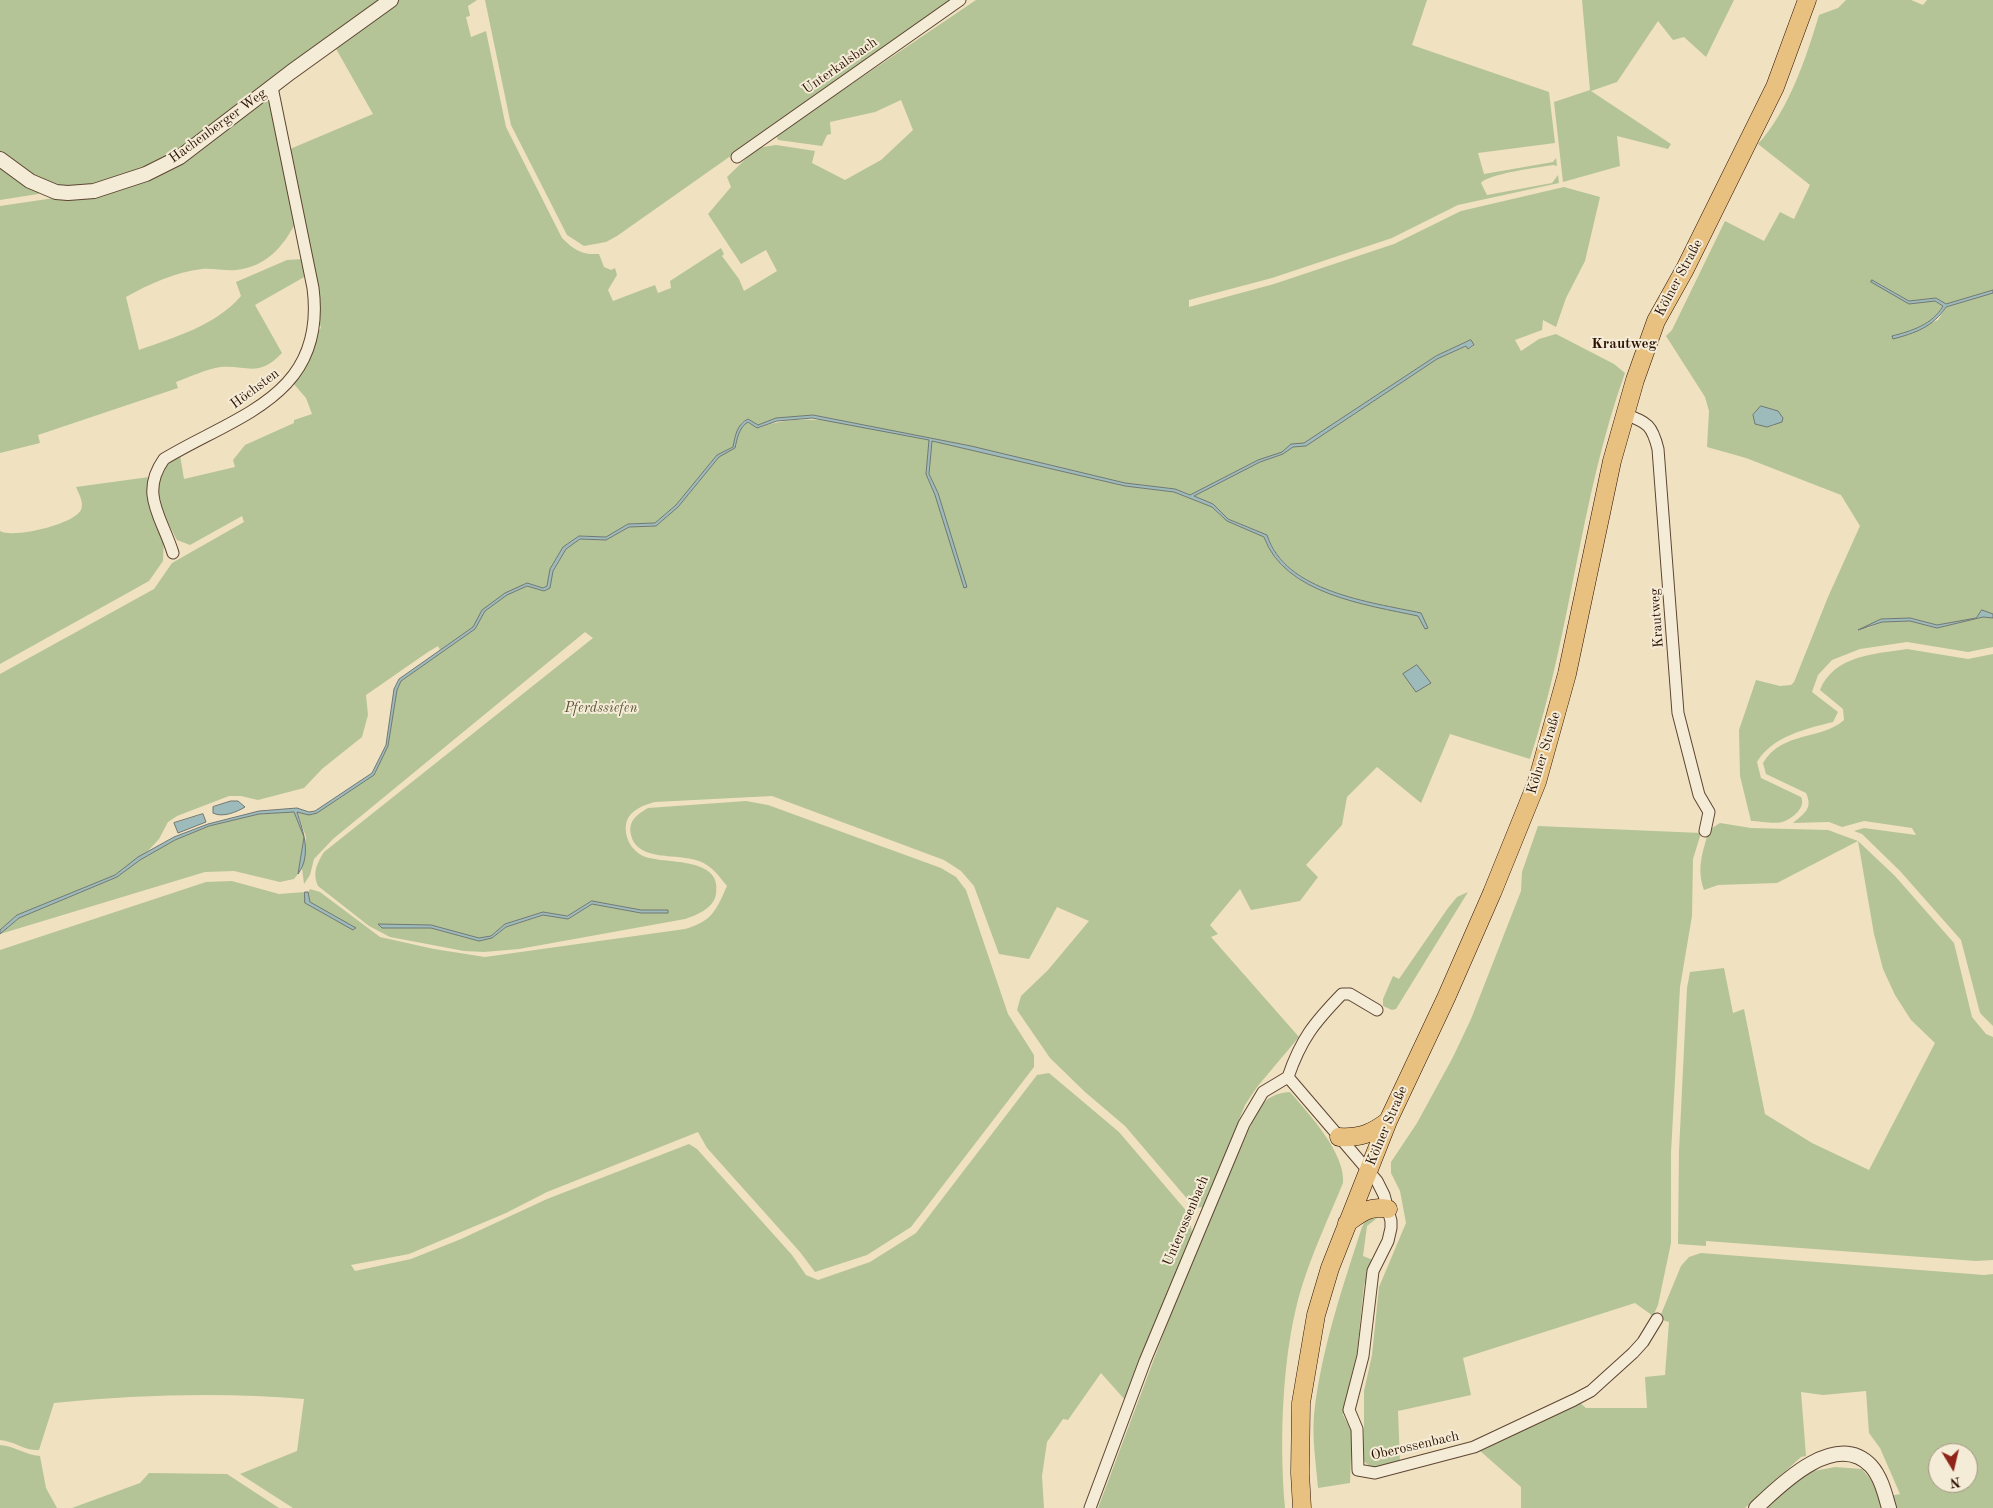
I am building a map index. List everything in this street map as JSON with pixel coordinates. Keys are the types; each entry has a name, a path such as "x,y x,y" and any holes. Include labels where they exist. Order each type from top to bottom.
{"main road":[{"name":"Kölner Straße","path":"1302,1508 1300,1437 1308,1360 1316,1314 1347,1224 1388,1121 1446,998 1537,782 1567,674 1599,512 1625,414 1656,321 1685,269 1774,87 1807,0"},
{"path":"1339,1138 1358,1138 1373,1132 1388,1121"},
{"path":"1347,1224 1365,1210 1377,1207 1388,1209"}],"street":[{"name":"Hachenberger Weg","path":"0,159 30,181 56,192 94,191 146,174 180,158 272,87 391,0"},
{"name":"Unterkalsbach","path":"737,157 960,0"},
{"name":"Höchsten","path":"173,553 152,497 153,476 158,467 164,459 243,418 278,392 295,374 305,355 312,331 315,309 314,288 272,87"},
{"name":"Krautweg","path":"1625,414 1642,420 1651,427 1658,449 1678,713 1700,795 1709,812 1705,831"},
{"path":"1368,1170 1288,1077 1299,1047 1315,1022 1342,994 1350,994 1378,1010"},
{"name":"Unterossenbach","path":"1090,1508 1145,1361 1244,1124 1264,1092 1288,1077"},
{"name":"Oberossenbach","path":"1368,1170 1377,1181 1388,1209 1391,1228 1388,1241 1373,1271 1363,1356 1349,1410 1356,1429 1358,1470 1375,1473 1474,1447 1574,1400 1591,1391 1633,1353 1643,1342 1656,1319"},
{"path":"1756,1508 1792,1475 1805,1466 1827,1458 1849,1456 1863,1460 1874,1470 1889,1508"}],"green space":[{"path":"0,0 381,0 191,143 144,169 81,188 66,188 31,174 0,152"},
{"name":"Pferdssiefen","path":"398,0 477,0 468,6 470,16 466,17 471,37 486,31 506,127 562,238 579,251 588,254 599,254 604,267 611,270 615,268 617,275 608,290 613,301 655,285 658,293 671,288 670,281 721,248 724,254 722,256 739,279 744,291 777,271 766,250 741,264 708,214 731,187 727,177 757,148 776,145 815,151 812,163 845,180 881,160 913,130 901,100 875,112 830,122 831,134 827,135 822,146 778,140 776,135 976,0 1427,0 1412,45 1549,92 1555,143 1478,153 1484,174 1553,162 1556,158 1557,166 1526,169 1503,174 1481,183 1487,195 1552,183 1558,175 1559,183 1458,205 1392,238 1272,278 1189,300 1189,307 1274,284 1394,244 1461,211 1564,187 1600,197 1585,261 1566,298 1556,327 1543,320 1542,330 1515,340 1521,351 1539,339 1556,334 1614,364 1625,373 1597,468 1556,663 1530,759 1450,734 1421,803 1377,767 1347,797 1342,825 1306,865 1318,877 1300,901 1251,910 1240,889 1210,925 1218,934 1211,937 1299,1037 1257,1087 1245,1105 1203,1207 1195,1208 1125,1126 1085,1092 1050,1058 1017,1010 1021,996 1048,970 1089,921 1057,907 1029,959 999,954 974,886 961,871 944,860 772,796 655,802 642,807 630,815 626,824 626,834 632,847 639,853 652,859 701,867 710,873 716,882 716,894 712,903 700,913 685,919 519,949 484,952 464,951 390,937 369,926 318,886 315,877 316,868 324,852 593,638 585,632 333,839 314,859 310,875 304,884 302,868 306,837 297,811 317,813 374,775 388,746 397,690 401,681 475,629 485,611 507,595 527,586 544,591 550,588 553,571 566,549 580,539 606,540 629,527 656,526 678,507 719,457 735,448 740,430 748,422 758,428 779,422 800,420 843,422 929,440 926,474 966,587 938,493 929,474 932,441 1125,486 1174,492 1212,507 1227,521 1264,537 1274,556 1289,572 1308,584 1330,594 1353,601 1419,616 1425,629 1420,613 1355,599 1311,582 1292,570 1277,554 1267,535 1228,519 1213,504 1193,496 1260,462 1283,454 1293,447 1306,446 1437,359 1467,346 1469,349 1474,346 1471,340 1436,356 1304,443 1291,444 1282,452 1258,460 1190,495 1175,489 1125,483 971,446 813,415 776,418 758,425 748,419 742,422 735,436 733,447 717,455 676,505 655,523 628,524 606,537 579,536 563,547 550,569 547,586 543,588 526,583 482,610 473,627 440,650 438,646 428,652 366,695 368,715 362,737 322,769 304,788 258,800 241,796 229,796 177,816 168,822 159,839 147,852 115,875 17,915 0,930 0,674 154,589 172,563 244,522 242,516 190,545 177,540 160,505 157,494 160,474 167,464 180,455 184,479 235,467 233,460 245,445 294,423 294,420 312,414 306,398 293,383 316,329 320,330 321,326 317,325 320,296 290,149 373,114 335,47","holes":["592,901 641,910 667,910 641,913 592,904 568,919 544,915 506,927 492,938 479,941 431,928 382,928 379,925 431,925 479,938 491,936 505,924 543,912 567,916"]},
{"path":"485,0 952,0 617,236 606,242 584,246 567,235 511,125"},
{"path":"1582,0 1734,0 1706,57 1684,37 1673,40 1658,21 1617,82 1591,91 1671,144 1668,149 1617,136 1620,166 1563,182 1554,102 1590,90"},
{"path":"1846,0 1911,0 1923,5 1927,0 1993,0 1993,290 1946,304 1936,298 1909,301 1873,280 1909,304 1935,301 1943,306 1927,322 1907,332 1893,336 1893,339 1938,320 1946,307 1993,293 1993,614 1982,610 1976,618 1937,625 1910,618 1881,619 1865,629 1882,622 1910,621 1937,628 1983,617 1993,618 1993,647 1968,652 1907,642 1860,649 1832,660 1818,675 1812,692 1838,712 1833,722 1790,735 1772,746 1757,762 1761,778 1801,797 1801,808 1792,817 1782,822 1751,821 1740,776 1739,730 1756,680 1780,686 1791,685 1794,682 1828,597 1860,526 1841,495 1746,458 1707,447 1709,411 1705,397 1666,336 1672,330 1725,221 1764,241 1780,212 1794,219 1810,185 1758,144 1779,116 1787,100 1802,66 1819,15 1838,8","holes":["1766,408 1774,410 1775,425 1767,427 1754,422 1755,412"]},
{"path":"263,100 272,103 296,222 285,240 272,254 256,265 236,270 202,269 182,273 153,283 126,297 139,350 194,329 219,315 241,296 236,282 287,260 303,259 306,276 255,305 282,353 274,361 259,368 221,367 204,371 176,382 178,388 38,435 40,443 0,453 0,206 61,197 148,178"},
{"path":"0,165 43,191 38,194 0,200"},
{"path":"149,477 148,498 164,536 163,561 149,581 0,664 0,531 7,533 30,532 56,525 76,515 81,510 82,501 76,487"},
{"path":"1907,649 1968,659 1993,654 1993,1026 1980,1013 1961,940 1900,871 1862,834 1854,831 1864,828 1916,835 1912,828 1864,821 1842,827 1829,822 1793,823 1807,810 1809,803 1806,793 1766,774 1763,763 1771,753 1781,746 1791,741 1825,731 1844,720 1843,709 1820,690 1826,678 1835,670 1857,658"},
{"path":"746,801 768,805 941,868 956,877 966,890 1008,1014 1034,1055 1034,1067 911,1227 867,1255 815,1272 800,1252 707,1148 698,1132 547,1192 506,1213 409,1254 351,1265 355,1271 411,1259 461,1239 547,1199 689,1144 697,1149 792,1255 806,1275 818,1280 870,1262 916,1233 1037,1075 1049,1073 1119,1132 1189,1214 1192,1233 1126,1401 1101,1373 1068,1420 1063,1419 1047,1442 1042,1476 1044,1508 293,1508 240,1474 297,1451 304,1399 179,1395 54,1403 39,1450 29,1449 0,1440 0,950 206,882 232,881 279,894 305,892 305,903 353,930 356,929 310,902 308,892 310,889 320,892 380,937 434,949 485,957 685,929 702,922 712,914 727,886 704,863 650,853 641,849 635,844 631,835 632,822 648,808"},
{"path":"294,812 304,837 298,874 294,879 280,882 234,871 205,872 0,934 19,918 117,877 140,860 175,840 209,826 259,814"},
{"path":"1720,823 1751,828 1828,830 1858,841 1777,883 1718,885 1704,890 1700,867 1703,852 1709,830"},
{"path":"1538,826 1701,833 1693,859 1692,916 1680,987 1671,1153 1671,1243 1658,1305 1653,1316 1635,1303 1463,1358 1471,1395 1398,1411 1400,1462 1381,1467 1372,1467 1364,1461 1364,1391 1372,1355 1379,1287 1406,1223 1400,1191 1391,1173 1391,1162 1417,1123 1453,1057 1471,1019 1521,891 1522,872"},
{"path":"1858,841 1895,876 1954,943 1972,1017 1986,1034 1993,1037 1993,1260 1976,1261 1706,1241 1706,1246 1678,1244 1679,1151 1687,988 1690,972 1724,968 1733,1013 1744,1009 1765,1114 1812,1143 1869,1170 1935,1043 1911,1020 1895,995 1883,969 1874,934"},
{"path":"1468,892 1396,1009 1392,1010 1383,1006 1383,999 1393,976 1399,979 1448,908 1457,897"},
{"path":"1290,1092 1333,1147 1339,1160 1343,1183 1306,1273 1295,1311 1290,1338 1282,1425 1285,1508 1098,1508 1189,1266 1258,1109 1272,1096"},
{"path":"1381,1215 1367,1226 1363,1256 1373,1260 1364,1285 1357,1353 1344,1405 1343,1415 1352,1432 1350,1483 1318,1488 1314,1415 1327,1343 1362,1227 1368,1216"},
{"path":"1701,1253 1984,1275 1993,1274 1993,1508 1893,1508 1890,1496 1900,1494 1880,1448 1869,1433 1866,1391 1823,1395 1801,1392 1806,1456 1801,1457 1745,1508 1521,1508 1521,1487 1479,1450 1580,1403 1586,1408 1647,1408 1645,1377 1665,1375 1669,1322 1659,1319 1681,1266 1689,1257"},
{"path":"0,1445 40,1456 46,1488 57,1508 0,1508"},
{"path":"1835,1467 1862,1469 1871,1480 1883,1508 1766,1508 1786,1488 1809,1472"},
{"path":"149,1473 227,1474 279,1508 72,1508 140,1483"}],"water":[{"path":"1872,280 1909,301 1936,298 1946,304 1993,290 1993,293 1946,307 1935,320 1923,328 1893,339 1892,336 1907,332 1928,322 1934,318 1943,306 1935,301 1909,304 1871,282"},
{"path":"1471,340 1474,345 1468,349 1466,346 1437,359 1306,446 1293,447 1283,454 1260,462 1194,496 1213,504 1228,519 1267,535 1277,554 1291,570 1310,582 1355,599 1421,613 1428,628 1425,629 1418,616 1352,601 1329,594 1308,584 1289,572 1274,556 1264,537 1227,521 1212,507 1174,492 1125,486 932,441 929,474 938,493 967,587 964,588 935,495 926,474 929,440 812,418 777,421 757,428 748,422 740,430 735,448 719,457 678,507 656,526 629,527 606,540 580,539 566,549 553,571 550,588 544,591 527,586 507,595 485,611 475,629 401,681 397,690 388,746 374,775 317,813 309,815 297,812 304,837 294,812 259,814 209,826 175,840 140,860 117,877 19,918 0,934 0,930 17,915 115,875 138,857 174,837 208,824 259,811 297,808 309,812 315,811 372,773 386,745 394,689 399,679 473,627 482,610 505,593 527,583 543,588 547,586 550,569 563,547 579,536 606,537 628,524 655,523 676,505 717,455 733,447 739,427 748,419 758,425 776,418 813,415 971,446 1125,483 1175,489 1190,495 1258,460 1282,452 1291,444 1304,443 1436,356"},
{"path":"1761,406 1778,411 1783,418 1782,422 1767,427 1755,424 1753,415"},
{"path":"1982,610 1993,614 1993,618 1983,617 1937,628 1910,621 1882,622 1858,630 1881,619 1910,618 1937,625 1976,618"},
{"path":"1417,665 1431,683 1416,692 1403,674"},
{"path":"231,801 238,801 245,807 225,815 213,813 213,807"},
{"path":"203,814 206,822 178,833 174,823"},
{"path":"304,837 305,859 298,874"},
{"path":"305,892 308,892 310,902 356,928 353,930 305,903"},
{"path":"592,901 641,910 668,910 668,913 641,913 592,904 568,919 543,915 506,927 492,938 479,941 431,928 382,928 378,924 431,925 479,938 491,936 505,924 543,912 567,916"}],"district":[{"name":"Krautweg","path":"1624,344"}]}
